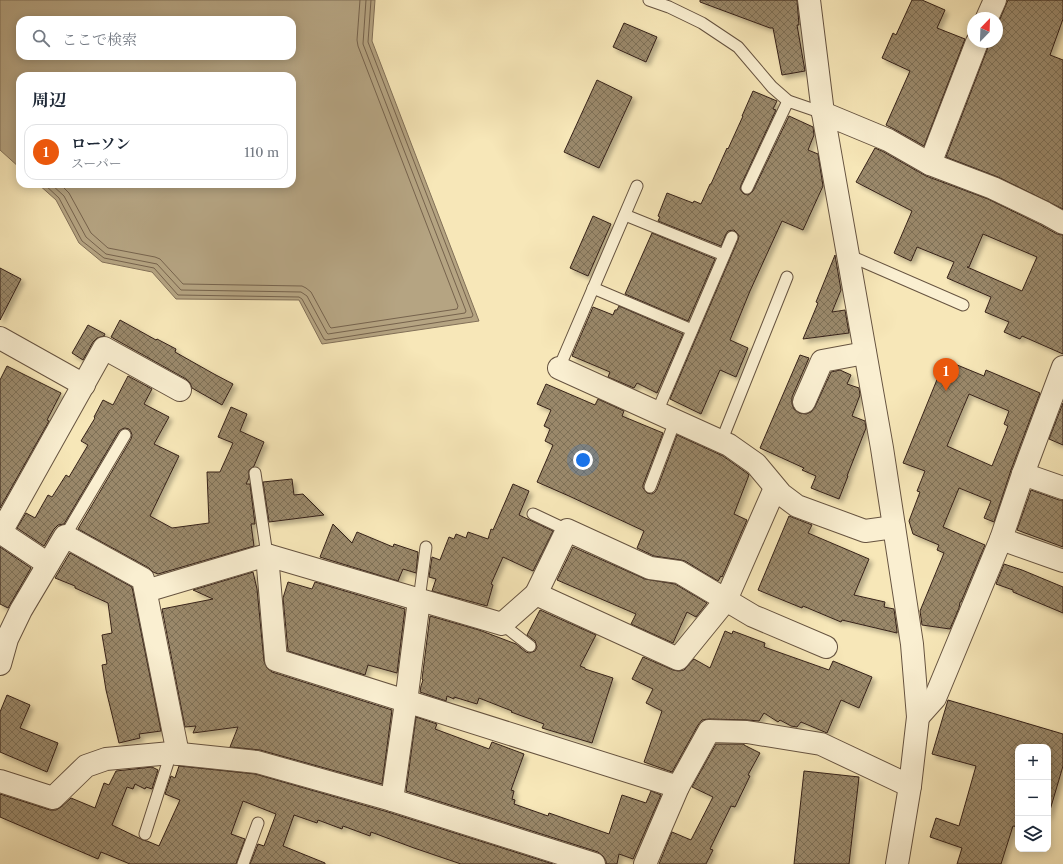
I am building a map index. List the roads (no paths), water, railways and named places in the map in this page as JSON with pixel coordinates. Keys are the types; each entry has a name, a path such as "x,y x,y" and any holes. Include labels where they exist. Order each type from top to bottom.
{"street":[{"path":"809,0 824,113 882,448 912,644 918,717 910,786 897,864"},
{"path":"990,12 995,0"},
{"path":"930,164 975,48"},
{"path":"824,113 888,140 930,164 993,188 1063,223"},
{"path":"0,338 84,385"},
{"path":"48,564 0,532 104,348 180,390"},
{"path":"804,402 822,361 865,353"},
{"path":"559,368 729,446 756,464 775,488 797,506 865,530 894,528"},
{"path":"918,717 935,698 1001,539 1022,474 1063,368"},
{"path":"1022,474 1063,488"},
{"path":"536,594 678,659 726,600 775,488"},
{"path":"146,591 267,555 502,624 536,594 567,530 650,568 679,572 753,616 826,647"},
{"path":"0,664 7,639 21,610 65,536 143,579 174,753"},
{"path":"1001,539 1063,561"},
{"path":"267,555 276,660 678,787"},
{"path":"392,800 420,600"},
{"path":"645,864 678,787 708,731 747,732 821,744 910,786"},
{"path":"0,781 53,798 86,766 106,759 174,753 257,762 392,800 594,864"}],"lane":[{"path":"649,0 669,7 702,23 738,47 772,87 788,101 824,113"},
{"path":"748,188 788,101"},
{"path":"559,368 638,186"},
{"path":"625,215 724,255"},
{"path":"650,487 666,417 692,330 732,237"},
{"path":"848,255 963,305"},
{"path":"721,442 787,277"},
{"path":"593,288 692,330"},
{"path":"65,536 124,435"},
{"path":"255,473 267,555"},
{"path":"533,514 567,530"},
{"path":"420,600 426,547"},
{"path":"502,624 530,646"},
{"path":"145,834 174,753"},
{"path":"243,864 258,823"}],"water":[{"path":"0,0 375,0 372,41 479,321 322,344 299,300 176,299 152,272 102,262 79,243 56,200 42,188 296,188 296,72 16,72 16,164 0,150"}],"place":[{"name":"ローソン","path":"946,391"}]}
